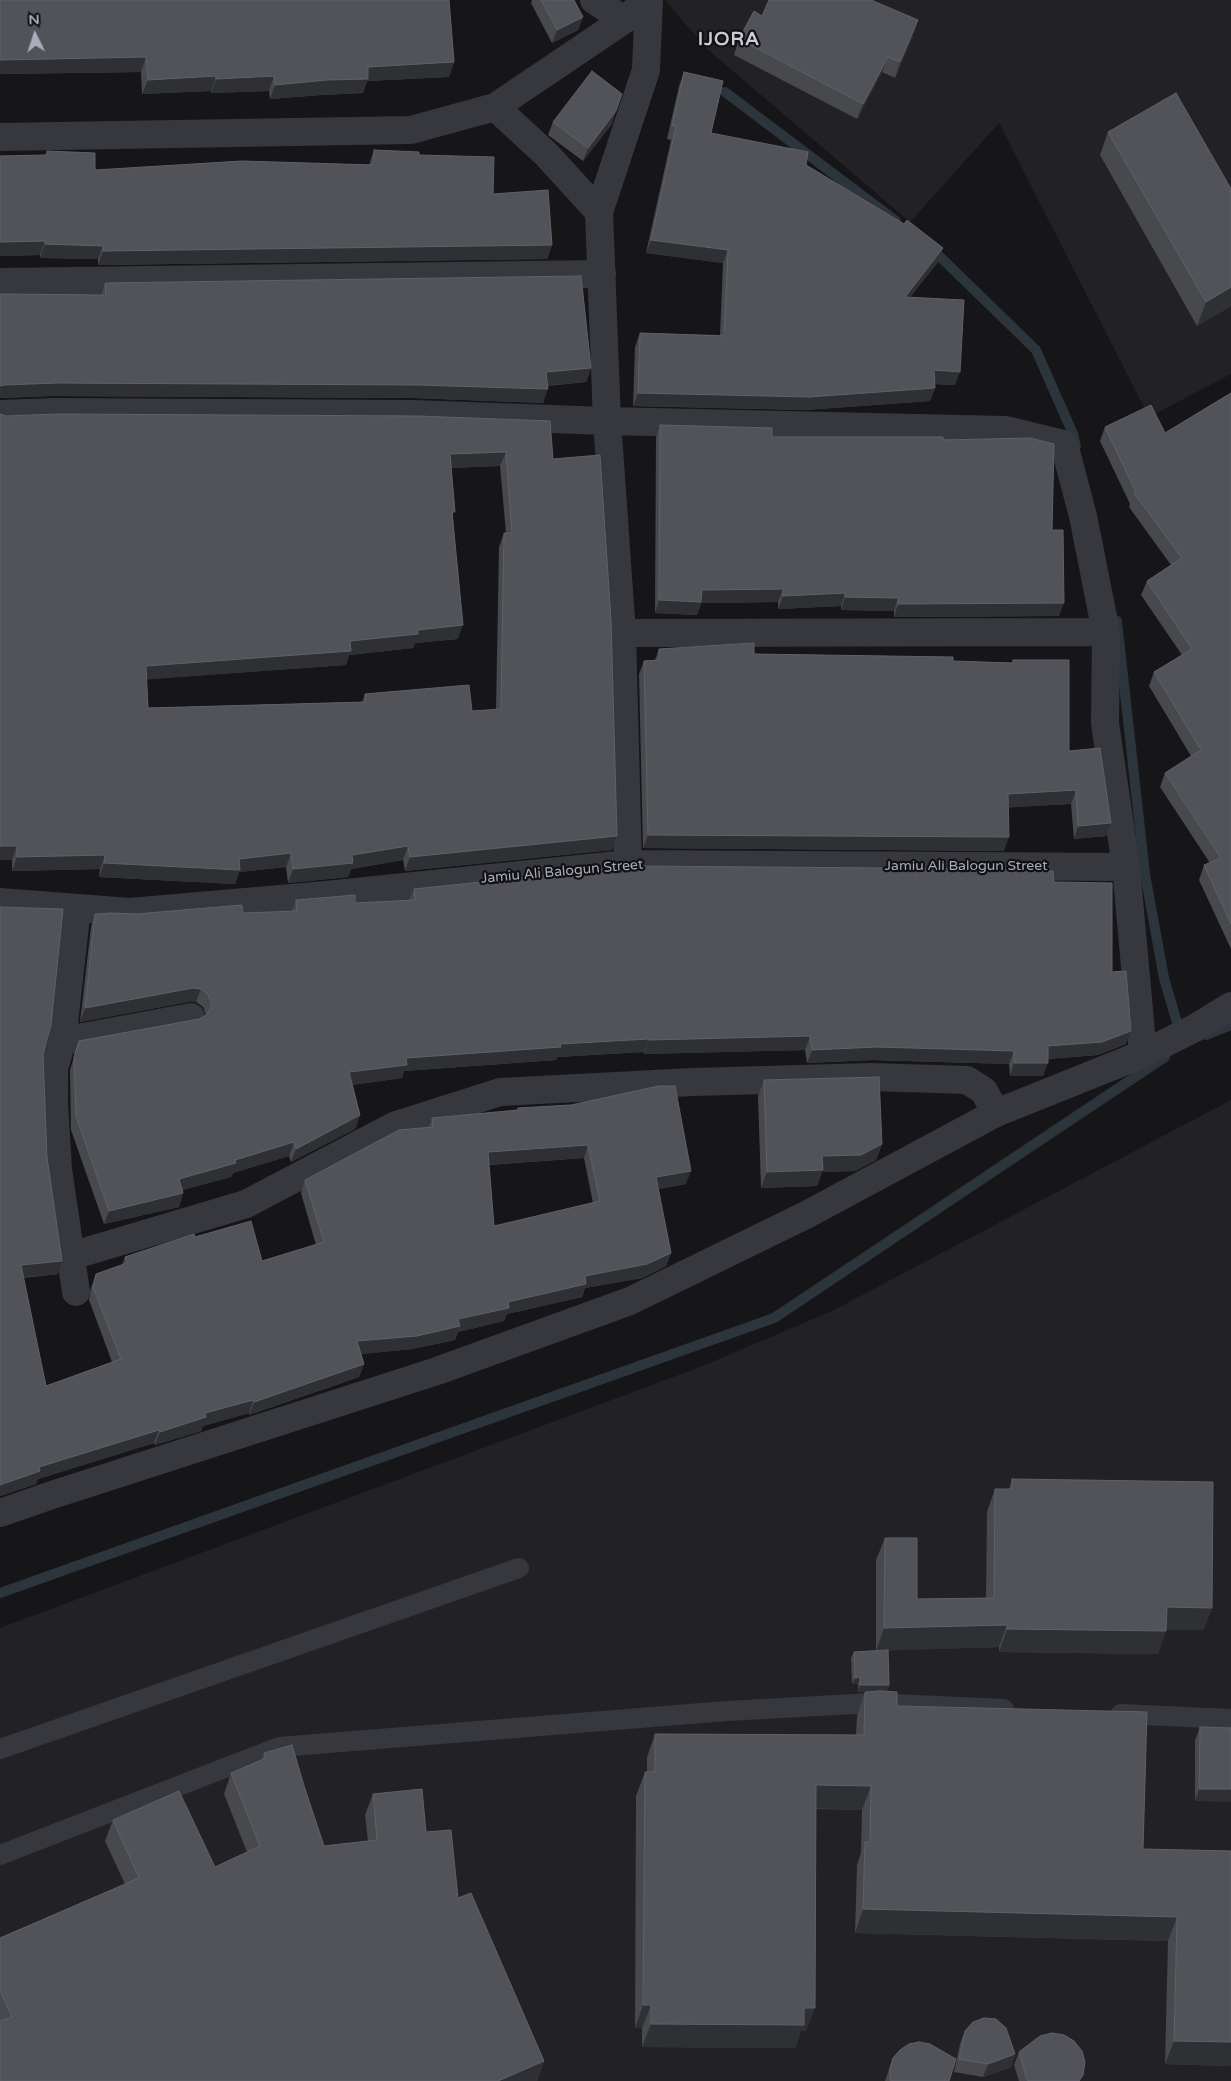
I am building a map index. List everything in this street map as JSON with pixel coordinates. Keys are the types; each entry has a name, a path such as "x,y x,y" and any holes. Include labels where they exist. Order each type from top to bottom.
{"street":[{"path":"594,0 624,20"},
{"path":"0,137 411,130 495,107 624,20 648,0"},
{"path":"628,864 622,633 608,421 599,212 646,70 648,0"},
{"path":"495,107 547,156 599,212"},
{"path":"0,282 602,274"},
{"path":"0,414 53,412 413,414 608,421 1006,430 1064,444 1084,516 1106,632 1105,723 1126,866 1143,1054"},
{"path":"622,633 1106,632"},
{"name":"Jamiu Ali Balogun Street","path":"0,902 130,912 326,896 628,864 1126,866"},
{"path":"76,1292 58,1170 54,1068 62,1041 77,908"},
{"path":"0,1513 437,1371 630,1302 806,1215 996,1113 1143,1054 1183,1034 1231,1006"},
{"path":"62,1041 191,1017"},
{"path":"71,1256 246,1204 396,1125 500,1092 693,1082 871,1077 967,1080 984,1091 996,1113"}],"lane":[{"path":"0,1749 520,1568"},
{"path":"0,1855 279,1747 728,1711 871,1703 1021,1710"},
{"path":"1101,1714 1231,1719"}],"shaded area":[{"path":"665,0 1231,0 1231,374 1149,417 999,123 910,222 706,48"},
{"path":"1231,1100 1231,2081 0,2081 0,1628 700,1367 832,1311"}],"building":[{"path":"0,0 449,0 454,62 368,67 368,79 327,80 275,85 274,76 216,79 216,76 148,80 146,57 0,60"},
{"path":"541,0 574,0 583,17 557,30"},
{"path":"769,0 871,0 918,20 900,62 888,57 863,104 739,39 754,11 762,16"},
{"path":"592,71 622,94 616,111 588,148 553,122"},
{"path":"684,72 723,81 711,133 808,152 806,165 904,224 907,220 943,248 905,297 964,300 960,372 934,370 935,388 809,397 638,393 640,333 724,336 728,250 651,240 676,126 672,126"},
{"path":"1176,93 1231,189 1231,287 1206,302 1108,132"},
{"path":"374,150 419,152 419,155 494,157 493,194 548,190 552,245 103,251 103,246 45,244 45,241 0,242 0,156 47,155 47,151 95,153 95,170 242,161 373,165"},
{"path":"581,276 591,368 546,372 548,389 418,385 57,383 0,386 0,294 106,295 105,283"},
{"path":"1231,393 1231,924 1204,865 1221,858 1165,773 1201,750 1154,672 1192,649 1147,581 1182,558 1134,493 1136,492 1105,427 1151,405 1165,433"},
{"path":"0,414 6,416 58,414 418,416 550,421 553,459 600,455 611,620 617,836 410,857 408,846 352,855 353,863 293,869 291,853 239,859 240,870 104,863 105,855 17,857 17,846 0,846","holes":["506,452 512,533 504,533 501,709 472,711 469,685 365,694 366,702 148,708 146,666 351,651 350,641 418,634 418,630 463,625 452,512 455,512 450,454"]},
{"path":"660,425 772,428 772,437 943,437 943,440 1030,438 1054,444 1052,530 1063,530 1064,603 898,604 898,598 845,597 845,593 783,596 783,589 702,590 701,602 659,600"},
{"path":"754,643 754,654 953,657 953,661 1013,663 1013,660 1069,660 1069,751 1100,748 1111,823 1078,826 1076,790 1008,794 1009,837 648,835 644,661 659,660 659,649"},
{"path":"634,866 1010,869 1010,872 1053,871 1054,882 1112,883 1112,972 1126,971 1131,1031 1102,1042 1048,1046 1048,1063 1014,1063 1014,1051 877,1047 812,1050 810,1036 649,1039 560,1044 561,1047 406,1058 407,1065 349,1072 360,1115 296,1149 294,1142 235,1160 236,1163 179,1179 183,1193 109,1211 76,1116 74,1057 79,1041 199,1019 206,1015 211,1008 211,1001 207,993 201,989 193,988 85,1008 95,914 136,914 242,905 243,913 297,911 296,900 355,895 355,903 415,900 414,889"},
{"path":"0,907 63,909 51,1025 43,1055 47,1157 62,1261 21,1265 46,1386 121,1359 93,1287 96,1274 127,1263 125,1257 194,1234 195,1237 251,1221 262,1261 324,1242 305,1180 399,1130 433,1127 432,1118 518,1110 518,1108 571,1105 659,1086 675,1086 691,1171 656,1177 671,1253 647,1264 585,1276 586,1284 508,1302 509,1308 458,1319 460,1326 417,1336 357,1341 364,1364 254,1402 253,1400 205,1413 206,1417 160,1432 159,1430 39,1467 40,1471 0,1485","holes":["588,1145 600,1201 494,1226 488,1152"]},
{"path":"879,1077 882,1144 861,1155 822,1156 823,1170 767,1172 764,1080"},
{"path":"1012,1479 1213,1482 1212,1608 1167,1607 1166,1631 1007,1629 1007,1625 884,1628 885,1538 917,1538 917,1599 994,1598 995,1489 1012,1489"},
{"path":"888,1650 889,1685 860,1685 860,1677 855,1678 854,1652"},
{"path":"865,1692 897,1692 897,1706 1147,1712 1143,1849 1231,1851 1231,2042 1174,2041 1177,1917 863,1909 865,1842 870,1842 871,1786 816,1785 815,2008 804,2008 804,2025 651,2024 651,2005 643,2005 645,1772 655,1772 655,1734 864,1735"},
{"path":"1200,1727 1231,1728 1231,1789 1199,1789"},
{"path":"292,1745 324,1846 377,1840 373,1794 422,1789 426,1832 451,1830 458,1898 471,1893 544,2061 498,2081 0,2081 0,2021 12,2017 0,1990 0,1938 139,1878 113,1820 179,1791 215,1867 260,1846 231,1773 266,1758 264,1753"},
{"path":"984,2018 996,2019 1006,2028 1015,2054 988,2064 959,2059 965,2031 973,2022"},
{"path":"1052,2033 1064,2035 1074,2041 1082,2051 1085,2062 1083,2075 1079,2081 1028,2081 1019,2052 1040,2036"},
{"path":"919,2042 930,2044 956,2059 949,2081 891,2081 890,2068 893,2058 909,2044"}],"waterway":[{"path":"725,92 896,221"},
{"path":"931,248 1036,350 1073,434 1076,446"},
{"path":"1117,621 1145,874 1164,978 1180,1033"},
{"path":"1206,1035 1231,1025"},
{"path":"0,1593 774,1318 1165,1057"}],"district":[{"name":"IJORA","path":"729,40"}]}
